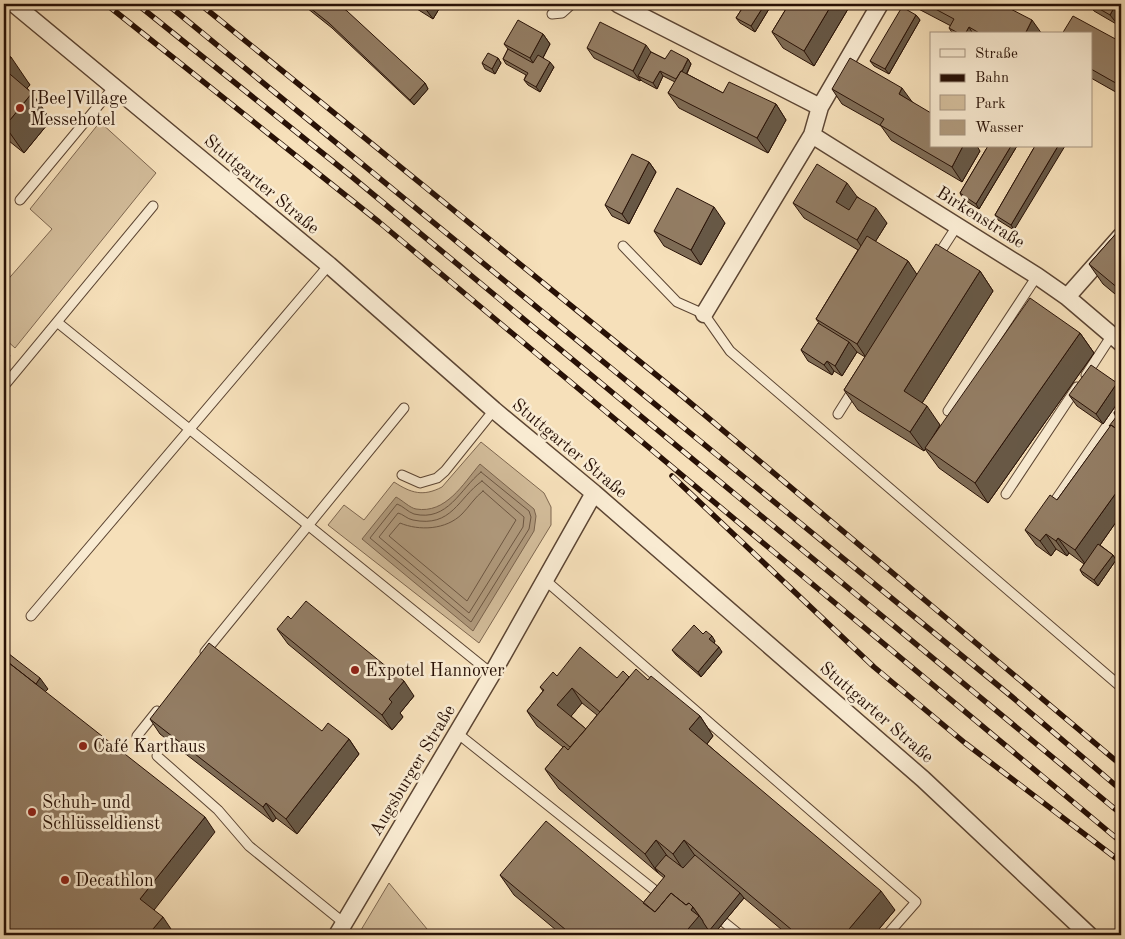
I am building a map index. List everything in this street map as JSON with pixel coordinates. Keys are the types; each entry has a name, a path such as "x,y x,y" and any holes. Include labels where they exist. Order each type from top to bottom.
{"street":[{"name":"Stuttgarter Straße","path":"14,4 113,88 329,265 494,410 594,493 923,778 1089,935"},
{"path":"618,4 820,107"},
{"path":"704,314 812,135 820,107 880,4"},
{"name":"Birkenstraße","path":"812,135 1037,276 1067,297 1117,339"},
{"path":"1067,297 1121,236"},
{"name":"Augsburger Straße","path":"341,929 492,674 594,493"}],"lane":[{"path":"552,14 562,13 572,4"},
{"path":"20,200 113,88"},
{"path":"4,386 154,206"},
{"path":"931,267 957,226"},
{"path":"623,246 676,302 704,314 730,351 1121,686"},
{"path":"31,616 329,265"},
{"path":"948,410 1037,276"},
{"path":"57,322 492,674"},
{"path":"1006,494 1117,339"},
{"path":"838,414 859,382"},
{"path":"1045,515 1121,405"},
{"path":"199,659 404,408"},
{"path":"402,475 420,483 437,478 494,410"},
{"path":"545,580 916,902 887,935"},
{"path":"137,736 165,701"},
{"path":"457,733 674,905"},
{"path":"156,756 218,810 249,846 341,929"},
{"path":"706,908 740,935"}],"green space":[{"path":"100,122 156,173 15,348 4,338 4,284 52,229 30,209"},
{"path":"481,442 544,493 551,507 551,525 479,643 328,525 344,505 364,520 394,482 406,489 423,493 442,487"},
{"path":"389,883 432,935 358,935"}],"water":[{"path":"480,464 534,509 536,516 534,531 473,631 362,539 396,497 416,509 436,507 453,496"}],"building":[{"path":"305,4 338,4 425,83 410,100 329,23"},
{"path":"745,4 765,4 751,26 736,18"},
{"path":"789,4 832,4 804,51 772,32"},
{"path":"926,4 1001,4 1032,20 1026,32 978,32 969,27 966,32 956,32 949,28 954,19"},
{"path":"1091,4 1116,4 1110,15"},
{"path":"902,7 916,15 885,69 870,61"},
{"path":"1073,16 1121,42 1121,86 1092,70 1092,32 1063,32"},
{"path":"518,20 543,34 530,58 504,44"},
{"path":"600,22 646,45 633,71 587,48"},
{"path":"508,49 533,63 538,55 550,62 536,87 524,80 528,73 503,59"},
{"path":"671,50 688,59 676,79 660,71 653,83 638,76 651,52 665,59"},
{"path":"4,52 11,57 4,66"},
{"path":"488,53 498,58 492,69 482,63"},
{"path":"850,58 902,88 899,94 930,112 930,148 962,148 952,167 880,125 884,119 832,89"},
{"path":"4,69 32,93 5,126 4,125"},
{"path":"681,71 723,93 729,82 776,104 757,138 668,93"},
{"path":"987,148 1010,148 976,204 960,193"},
{"path":"1034,148 1057,148 1011,225 995,215"},
{"path":"632,154 649,162 622,214 605,205"},
{"path":"817,164 847,183 836,202 849,210 857,197 876,208 857,240 793,203"},
{"path":"677,188 714,207 691,250 654,231"},
{"path":"1121,228 1121,286 1119,289 1089,264"},
{"path":"867,236 908,261 857,344 816,319"},
{"path":"936,244 980,271 904,391 927,406 910,432 844,390"},
{"path":"1030,298 1080,333 975,483 925,448"},
{"path":"818,323 849,342 835,366 827,361 824,365 801,350"},
{"path":"1091,365 1117,383 1096,414 1069,395"},
{"path":"1121,402 1121,432 1111,425 1109,426 1117,416 1114,413"},
{"path":"1111,425 1121,432 1121,486 1075,550 1058,538 1056,541 1046,534 1040,541 1025,530 1050,495 1057,500"},
{"path":"1098,544 1113,555 1094,580 1080,570"},
{"path":"306,601 404,681 389,699 392,702 382,715 277,629 288,616 291,619"},
{"path":"694,625 703,634 706,631 712,636 709,639 719,647 698,672 672,650"},
{"path":"209,643 322,731 328,723 349,739 286,819 266,803 263,807 150,719"},
{"path":"580,647 617,678 623,671 629,677 600,712 572,688 557,705 586,729 570,747 527,711 544,690 540,687 553,672 557,676"},
{"path":"4,650 40,678 36,684 4,659"},
{"path":"4,659 205,817 140,899 163,917 148,935 4,935"},
{"path":"636,669 648,680 651,676 700,716 689,729 881,891 844,935 798,935 684,840 673,854 656,840 645,854 545,769 564,746 568,750"},
{"path":"546,821 655,912 671,893 686,905 689,903 693,907 691,910 699,916 683,935 572,935 500,875"},
{"path":"666,855 683,868 695,855 740,893 709,931 689,903 686,905 671,893 655,912 643,903 665,876 655,868"}],"railway":[{"path":"106,4 379,222 1121,842"},
{"path":"137,4 351,176 1121,814"},
{"path":"167,4 1011,696 1121,790"},
{"path":"200,4 681,395 1121,765"},
{"path":"672,476 874,667 965,743 1121,862"}],"place":[{"name":"[Bee]Village Messehotel","path":"20,108"},
{"name":"Expotel Hannover","path":"355,670"},
{"name":"Café Karthaus","path":"83,746"},
{"name":"Schuh- und Schlüsseldienst","path":"32,812"},
{"name":"Decathlon","path":"65,880"}]}
